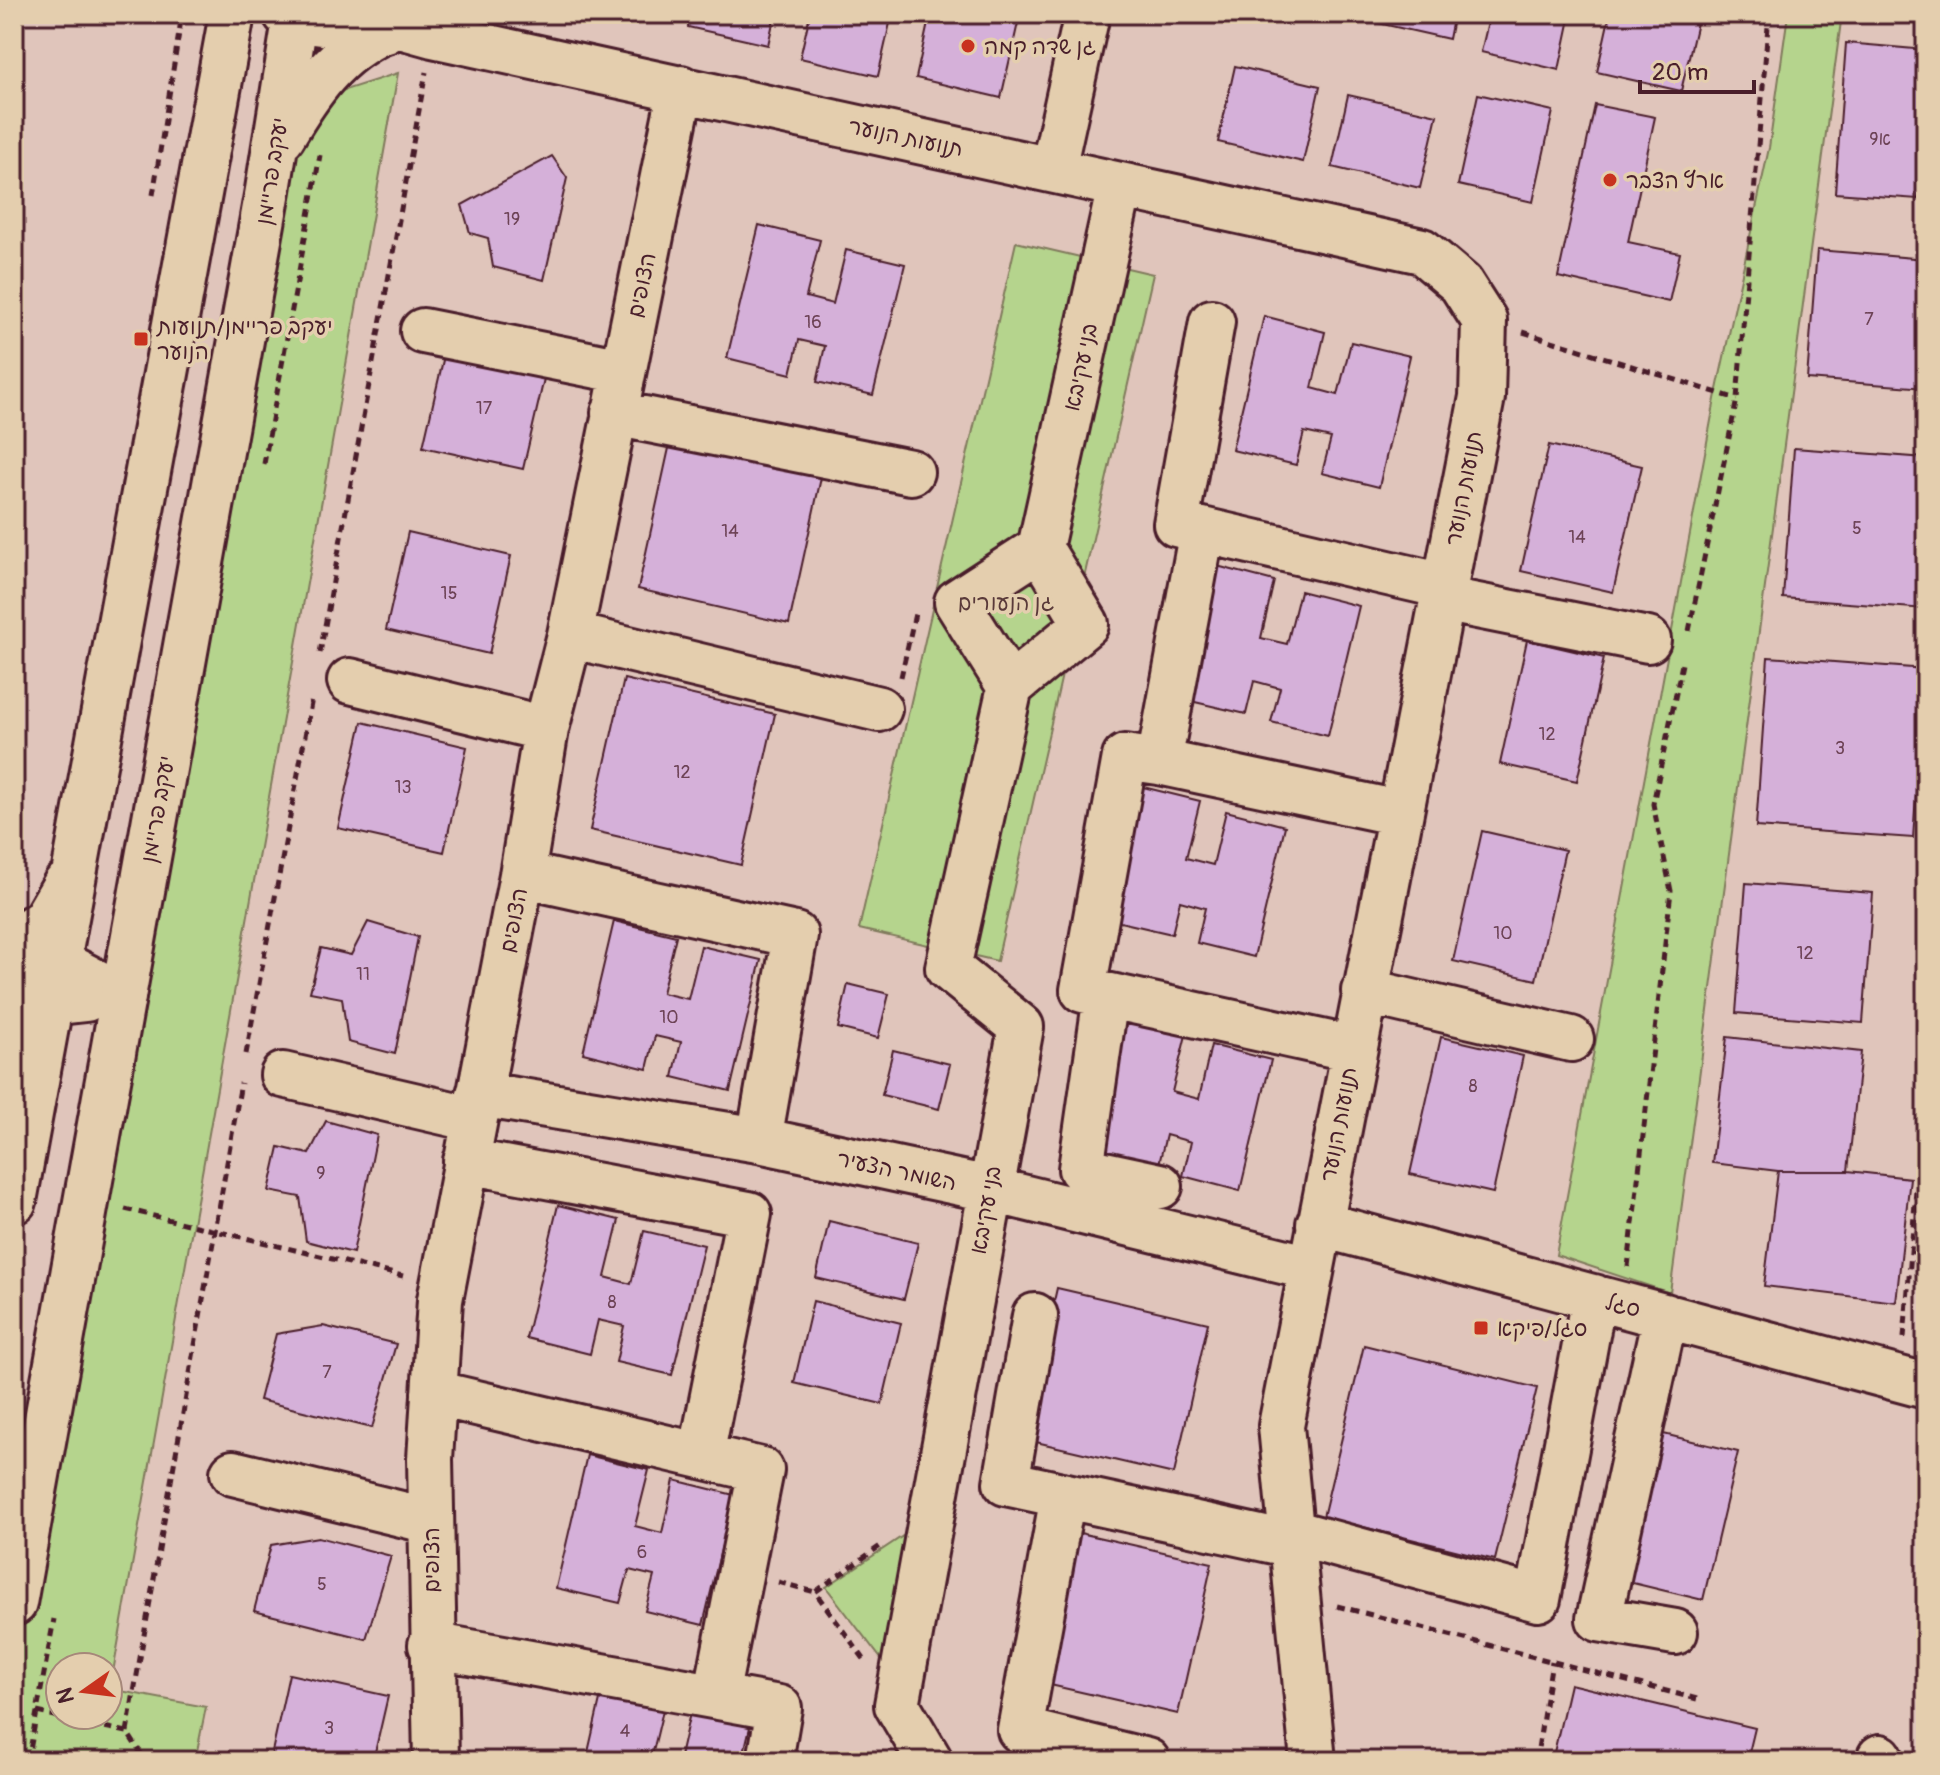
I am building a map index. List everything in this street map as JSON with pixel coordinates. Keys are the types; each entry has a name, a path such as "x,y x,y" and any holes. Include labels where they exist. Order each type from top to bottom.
{"street":[{"path":"14,1201 35,1083 33,994 72,873 232,14"},
{"path":"1053,169 1087,14"},
{"name":"תנועות הנוער","path":"292,15 392,25 1422,251 1461,284 1484,320 1482,397 1281,1426 1313,1761"},
{"name":"יעקב פריימן","path":"14,1603 274,149 292,15"},
{"path":"274,149 301,106 337,59 361,41 392,25"},
{"name":"הצופים","path":"436,1761 430,1521 434,1393 442,1285 522,875 546,729 570,635 681,88"},
{"name":"בני עקיבא","path":"1040,548 1120,186"},
{"path":"1212,322 1176,524 1443,593 1674,640"},
{"path":"423,331 619,392 911,472"},
{"path":"1159,762 1202,530"},
{"path":"1040,548 1086,624 1010,687 957,602 1040,548"},
{"path":"570,635 879,709"},
{"path":"327,677 546,729"},
{"name":"בני עקיבא","path":"897,1705 1021,1027 948,968 1010,687"},
{"path":"1353,1049 1083,990 1125,757 1399,813"},
{"path":"14,939 44,921 72,873"},
{"path":"522,875 795,935 759,1140"},
{"path":"14,951 33,994"},
{"path":"1364,991 1571,1039"},
{"path":"33,994 123,996"},
{"path":"1106,996 1081,1169 1160,1186"},
{"name":"השומר הצעיר","path":"257,1071 477,1107 759,1140 989,1189 1311,1268"},
{"path":"466,1161 749,1214 701,1456"},
{"name":"סגל","path":"1319,1224 1914,1383"},
{"path":"1035,1316 1006,1483 1292,1539 1538,1599 1628,1306"},
{"path":"1628,1306 1599,1619 1675,1632"},
{"path":"434,1393 761,1470 716,1696"},
{"path":"233,1473 430,1521"},
{"path":"1063,1496 1020,1730 1069,1752 1147,1761"},
{"path":"431,1645 779,1708 770,1761"},
{"path":"897,1705 930,1761"}],"path":[{"path":"1628,1306 1671,891 1653,804 1674,640 1737,399 1769,14"},
{"path":"146,1761 127,1732 214,1230 257,1071 327,677 392,25"},
{"path":"1484,320 1737,399"},
{"path":"879,709 895,706 918,599 957,602"},
{"path":"1914,1383 1926,1068"},
{"path":"86,1199 442,1285"},
{"path":"897,1705 815,1592 933,1509"},
{"path":"1298,1596 1697,1699"},
{"path":"1536,1761 1552,1661"},
{"path":"37,1712 127,1732"}],"green space":[{"path":"1788,14 1842,14 1670,1293 1556,1255 1715,399 1769,148"},
{"path":"398,73 117,1651 44,1651 44,1731 124,1731 124,1692 206,1707 195,1761 14,1761 14,1603 268,190 332,94"},
{"name":"גן הנעורים","path":"1016,242 1153,274 997,961 859,929"},
{"path":"915,1528 889,1669 826,1587"}],"building":[{"path":"691,14 775,14 768,45 688,27"},
{"path":"810,14 892,14 878,76 800,58"},
{"name":"גן שדה קמה","path":"930,14 1020,14 1001,98 916,78"},
{"path":"1370,14 1454,14 1449,39 1369,21"},
{"path":"1490,14 1571,14 1559,70 1481,52"},
{"path":"1610,14 1699,14 1681,91 1597,72"},
{"path":"1846,43 1926,50 1918,199 1835,193"},
{"path":"1235,66 1320,86 1303,162 1218,142"},
{"path":"1478,94 1553,111 1533,202 1458,185"},
{"path":"1348,95 1437,115 1420,188 1332,167"},
{"name":"ארץ הצבר","path":"1595,105 1655,117 1628,242 1680,253 1669,302 1558,277"},
{"path":"552,156 567,178 544,280 493,267 488,238 470,233 462,205"},
{"path":"759,225 820,240 806,297 833,304 846,250 905,264 873,395 817,382 825,346 799,340 791,374 727,358"},
{"path":"1817,250 1926,259 1926,388 1807,379"},
{"path":"1264,316 1325,332 1312,388 1338,395 1351,342 1410,356 1379,487 1322,473 1331,438 1304,432 1296,465 1232,450"},
{"path":"446,347 546,370 523,469 423,447"},
{"path":"671,439 822,473 789,624 638,589"},
{"path":"1549,445 1642,466 1613,592 1521,571"},
{"path":"1794,448 1926,458 1926,609 1783,598"},
{"path":"408,532 511,556 489,654 386,630"},
{"path":"1213,565 1274,581 1261,638 1287,644 1300,591 1359,606 1328,736 1271,722 1280,688 1254,681 1246,714 1182,699"},
{"path":"1527,640 1604,658 1577,781 1500,764"},
{"path":"1768,657 1925,669 1913,838 1756,827"},
{"path":"624,679 775,714 741,865 590,830"},
{"path":"362,722 467,747 444,852 338,828"},
{"path":"1139,786 1200,801 1186,858 1213,865 1226,811 1285,826 1254,957 1197,943 1205,908 1180,901 1172,934 1107,919"},
{"path":"1482,831 1565,850 1536,980 1453,961"},
{"path":"1746,883 1873,893 1863,1023 1736,1013"},
{"path":"614,921 676,936 662,993 688,999 701,946 761,960 730,1091 673,1077 681,1042 655,1036 647,1069 583,1053"},
{"path":"368,922 418,937 395,1054 348,1042 342,998 310,992 321,948 351,955"},
{"path":"1926,922 1926,996 1921,996"},
{"path":"848,984 889,994 878,1038 838,1028"},
{"path":"1125,1020 1186,1035 1172,1092 1199,1099 1211,1045 1271,1060 1240,1191 1183,1176 1191,1142 1166,1135 1158,1168 1093,1153"},
{"path":"1441,1037 1523,1056 1493,1193 1410,1174"},
{"path":"1727,1037 1861,1052 1848,1171 1778,1171 1712,1163"},
{"path":"893,1050 950,1064 939,1109 882,1095"},
{"path":"326,1121 377,1135 353,1253 306,1241 300,1197 269,1191 279,1147 309,1154"},
{"path":"1778,1171 1848,1171 1910,1178 1896,1302 1764,1286"},
{"path":"558,1205 619,1220 605,1277 631,1284 644,1231 704,1245 672,1375 616,1362 624,1326 598,1320 590,1354 526,1338"},
{"path":"829,1221 918,1243 904,1299 816,1278"},
{"path":"1057,1288 1208,1323 1174,1474 1023,1439"},
{"path":"813,1301 901,1323 882,1404 794,1383"},
{"path":"323,1326 396,1344 372,1428 259,1400 276,1334"},
{"path":"1364,1345 1537,1388 1495,1560 1323,1517"},
{"path":"1647,1430 1738,1452 1703,1600 1612,1578"},
{"path":"587,1455 649,1470 635,1526 662,1533 674,1480 734,1495 703,1625 645,1611 654,1576 629,1570 620,1603 556,1588"},
{"path":"1071,1531 1212,1563 1178,1714 1037,1682"},
{"path":"318,1537 391,1556 366,1639 254,1611 271,1545"},
{"path":"289,1674 388,1696 373,1761 270,1761"},
{"path":"1570,1684 1755,1728 1747,1761 1552,1761"},
{"path":"603,1687 665,1702 651,1760 657,1761 586,1761"},
{"path":"690,1713 750,1727 742,1761 679,1761"}],"place":[{"name":"גן שדה קמה","path":"968,46"},
{"name":"ארץ הצבר","path":"1610,180"},
{"name":"יעקב פריימן/תנועות הנוער","path":"141,339"},
{"name":"סגל/פיקא","path":"1481,1328"}]}
